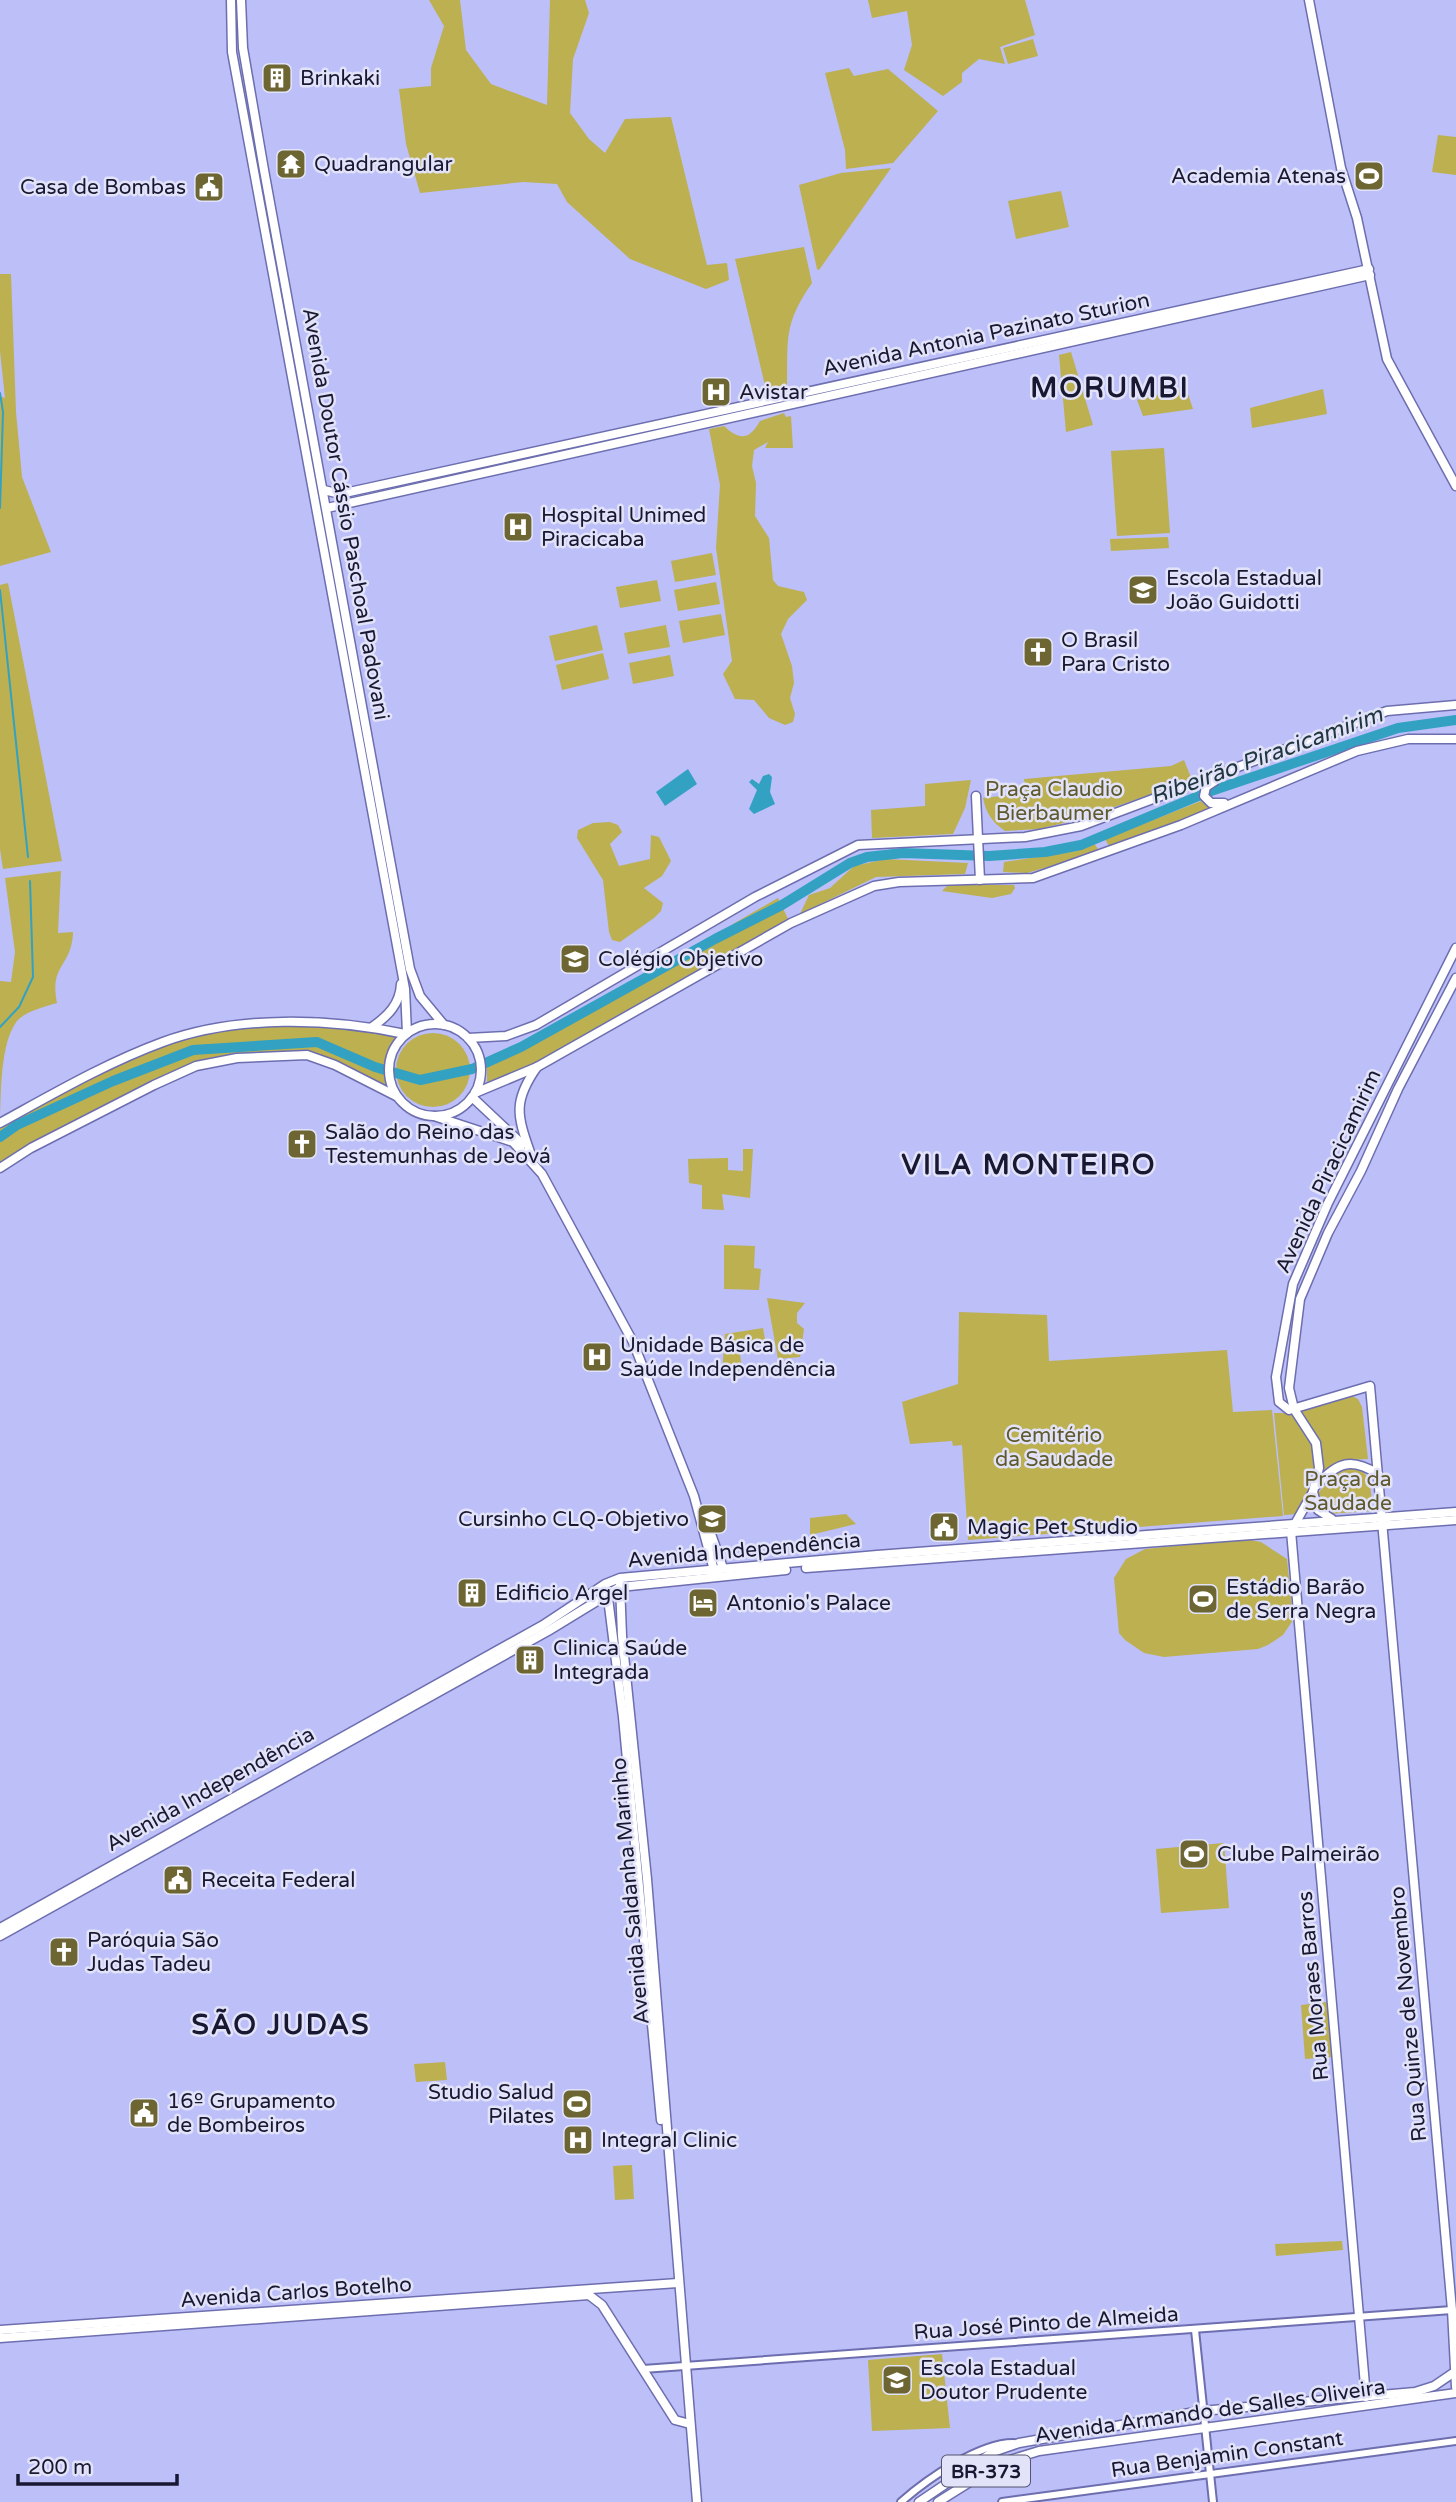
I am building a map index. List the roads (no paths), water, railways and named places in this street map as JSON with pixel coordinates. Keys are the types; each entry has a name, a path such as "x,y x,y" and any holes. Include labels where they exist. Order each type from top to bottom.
{"main road":[{"name":"Avenida Doutor Cássio Paschoal Padovani","path":"231,0 232,52 408,1004 406,1033"},
{"name":"Avenida Doutor Cássio Paschoal Padovani","path":"241,0 243,48 410,968 420,996 444,1025"},
{"path":"1309,0 1341,168 1392,371 1456,486"},
{"path":"260,198 266,198 274,219"},
{"name":"Avenida Antonia Pazinato Sturion","path":"324,490 340,494 1225,299 1369,272"},
{"name":"Avenida Antonia Pazinato Sturion","path":"327,508 1015,356 1369,272"},
{"path":"1210,303 1219,309 1225,299"},
{"path":"1015,356 1017,348 1030,342"},
{"path":"298,408 301,401 309,408"},
{"path":"612,445 617,439 615,433"},
{"path":"584,451 586,439"},
{"path":"412,489 416,483 455,474 461,467"},
{"path":"324,553 330,557 336,556"},
{"path":"344,663 351,664 356,694 361,700"},
{"path":"396,1096 389,1077 389,1066 391,1054 406,1033 425,1025 444,1025 468,1038 506,1036 536,1025 755,897 858,845 1025,837 1081,825 1387,711 1456,705"},
{"path":"1242,766 1206,787 1205,796 1212,803 1219,804 1380,744 1408,739 1456,739"},
{"path":"434,1116 455,1111 473,1095 537,1067 791,923 836,901 874,886 899,882 1033,878 1181,825 1247,795"},
{"path":"976,796 980,880"},
{"name":"Avenida Piracicamirim","path":"1294,1409 1284,1408 1277,1394 1277,1364 1290,1297 1314,1233 1456,948"},
{"path":"372,1027 391,1013 401,995 402,975"},
{"name":"Avenida Piracicamirim","path":"1293,1527 1313,1491 1319,1468 1316,1443 1294,1409 1289,1388 1297,1307 1328,1233 1361,1171 1412,1060 1456,978"},
{"path":"0,1123 106,1066 187,1035 278,1022 372,1027 406,1033"},
{"path":"468,1038 480,1065 473,1095"},
{"path":"1402,1054 1409,1055 1412,1060"},
{"path":"0,1168 47,1140 186,1071 237,1058 307,1055 335,1065 396,1096 419,1114 434,1116 513,1142 542,1174 633,1342 694,1496 718,1572"},
{"path":"530,1152 521,1128 519,1101 537,1067"},
{"path":"473,1095 530,1152 551,1180 636,1339 698,1493 718,1572"},
{"path":"1352,1156 1361,1171"},
{"path":"1290,1297 1297,1307"},
{"path":"1287,1314 1294,1352"},
{"name":"Rua Quinze de Novembro","path":"1294,1409 1370,1386 1452,2310 1456,2387"},
{"path":"1335,1520 1318,1510 1313,1491 1325,1477 1350,1463 1363,1464 1378,1474"},
{"name":"Avenida Independência","path":"718,1572 1034,1552 1456,1512"},
{"name":"Avenida Independência","path":"0,1931 26,1913 543,1625 606,1584 767,1566 1122,1536 1293,1527 1335,1520 1456,1520"},
{"name":"Rua Moraes Barros","path":"1293,1527 1366,2396"},
{"path":"1034,1552 1043,1546 1122,1536"},
{"path":"718,1572 767,1566"},
{"name":"Avenida Independência","path":"0,1931 527,1642 608,1594 620,1582"},
{"name":"Avenida Saldanha Marinho","path":"620,1582 622,1636 633,1717 697,2502"},
{"name":"Avenida Saldanha Marinho","path":"606,1584 623,1717 666,2195 671,2202"},
{"path":"527,1642 528,1638 544,1629 543,1625"},
{"name":"Avenida Carlos Botelho","path":"0,2330 678,2283"},
{"path":"582,2295 598,2288 597,2300"},
{"path":"582,2295 597,2300 676,2420 690,2424"},
{"name":"Avenida Carlos Botelho","path":"0,2338 582,2295"},
{"name":"Avenida Armando de Salles Oliveira","path":"919,2502 981,2459 1019,2443 1201,2411 1415,2392 1455,2372"},
{"name":"Avenida Armando de Salles Oliveira","path":"938,2502 989,2469 1019,2455 1203,2427 1368,2408 1456,2393"}],"street":[{"name":"Rua José Pinto de Almeida","path":"643,2369 1452,2310"},
{"path":"1195,2330 1201,2411 1213,2502"},
{"name":"Rua Benjamin Constant","path":"1002,2502 1456,2441"},
{"path":"901,2502 921,2484 995,2443 1019,2443"}],"water":[{"path":"688,769 697,784 665,806 656,792"},
{"path":"769,774 772,777 770,792 775,804 754,814 749,809 757,790 749,782 752,779 759,784 763,776"}],"waterway":[{"path":"0,393 3,412 0,508"},
{"path":"0,590 28,857"},
{"name":"Ribeirão Piracicamirim","path":"0,1137 17,1125 113,1081 193,1050 317,1042 375,1067 420,1080 472,1069 521,1047 715,939 782,905 850,863 867,857 903,853 989,856 1045,852 1081,845 1208,792 1398,728 1456,720"},
{"path":"0,1027 19,1007 33,977 30,881"}],"place":[{"name":"Brinkaki","path":"277,78"},
{"name":"Quadrangular","path":"291,164"},
{"name":"Academia Atenas","path":"1369,176"},
{"name":"Casa de Bombas","path":"209,187"},
{"name":"Avistar","path":"716,392"},
{"name":"Hospital Unimed Piracicaba","path":"518,527"},
{"name":"Escola Estadual João Guidotti","path":"1143,590"},
{"name":"O Brasil Para Cristo","path":"1038,652"},
{"name":"Colégio Objetivo","path":"575,959"},
{"name":"Salão do Reino das Testemunhas de Jeová","path":"302,1144"},
{"name":"Unidade Básica de Saúde Independência","path":"597,1357"},
{"name":"Cursinho CLQ-Objetivo","path":"712,1519"},
{"name":"Magic Pet Studio","path":"944,1527"},
{"name":"Edificio Argel","path":"472,1593"},
{"name":"Estádio Barão de Serra Negra","path":"1203,1599"},
{"name":"Antonio's Palace","path":"703,1603"},
{"name":"Clinica Saúde Integrada","path":"530,1660"},
{"name":"Clube Palmeirão","path":"1194,1854"},
{"name":"Receita Federal","path":"178,1880"},
{"name":"Paróquia São Judas Tadeu","path":"64,1952"},
{"name":"Studio Salud Pilates","path":"577,2104"},
{"name":"16º Grupamento de Bombeiros","path":"144,2113"},
{"name":"Integral Clinic","path":"578,2140"},
{"name":"Escola Estadual Doutor Prudente","path":"897,2380"}],"district":[{"name":"MORUMBI","path":"1110,387"},
{"name":"VILA MONTEIRO","path":"1029,1164"},
{"name":"SÃO JUDAS","path":"281,2024"}],"park label":[{"name":"Praça Claudio Bierbaumer","path":"1054,801"},
{"name":"Cemitério da Saudade","path":"1054,1447"},
{"name":"Praça da Saudade","path":"1348,1491"}]}
